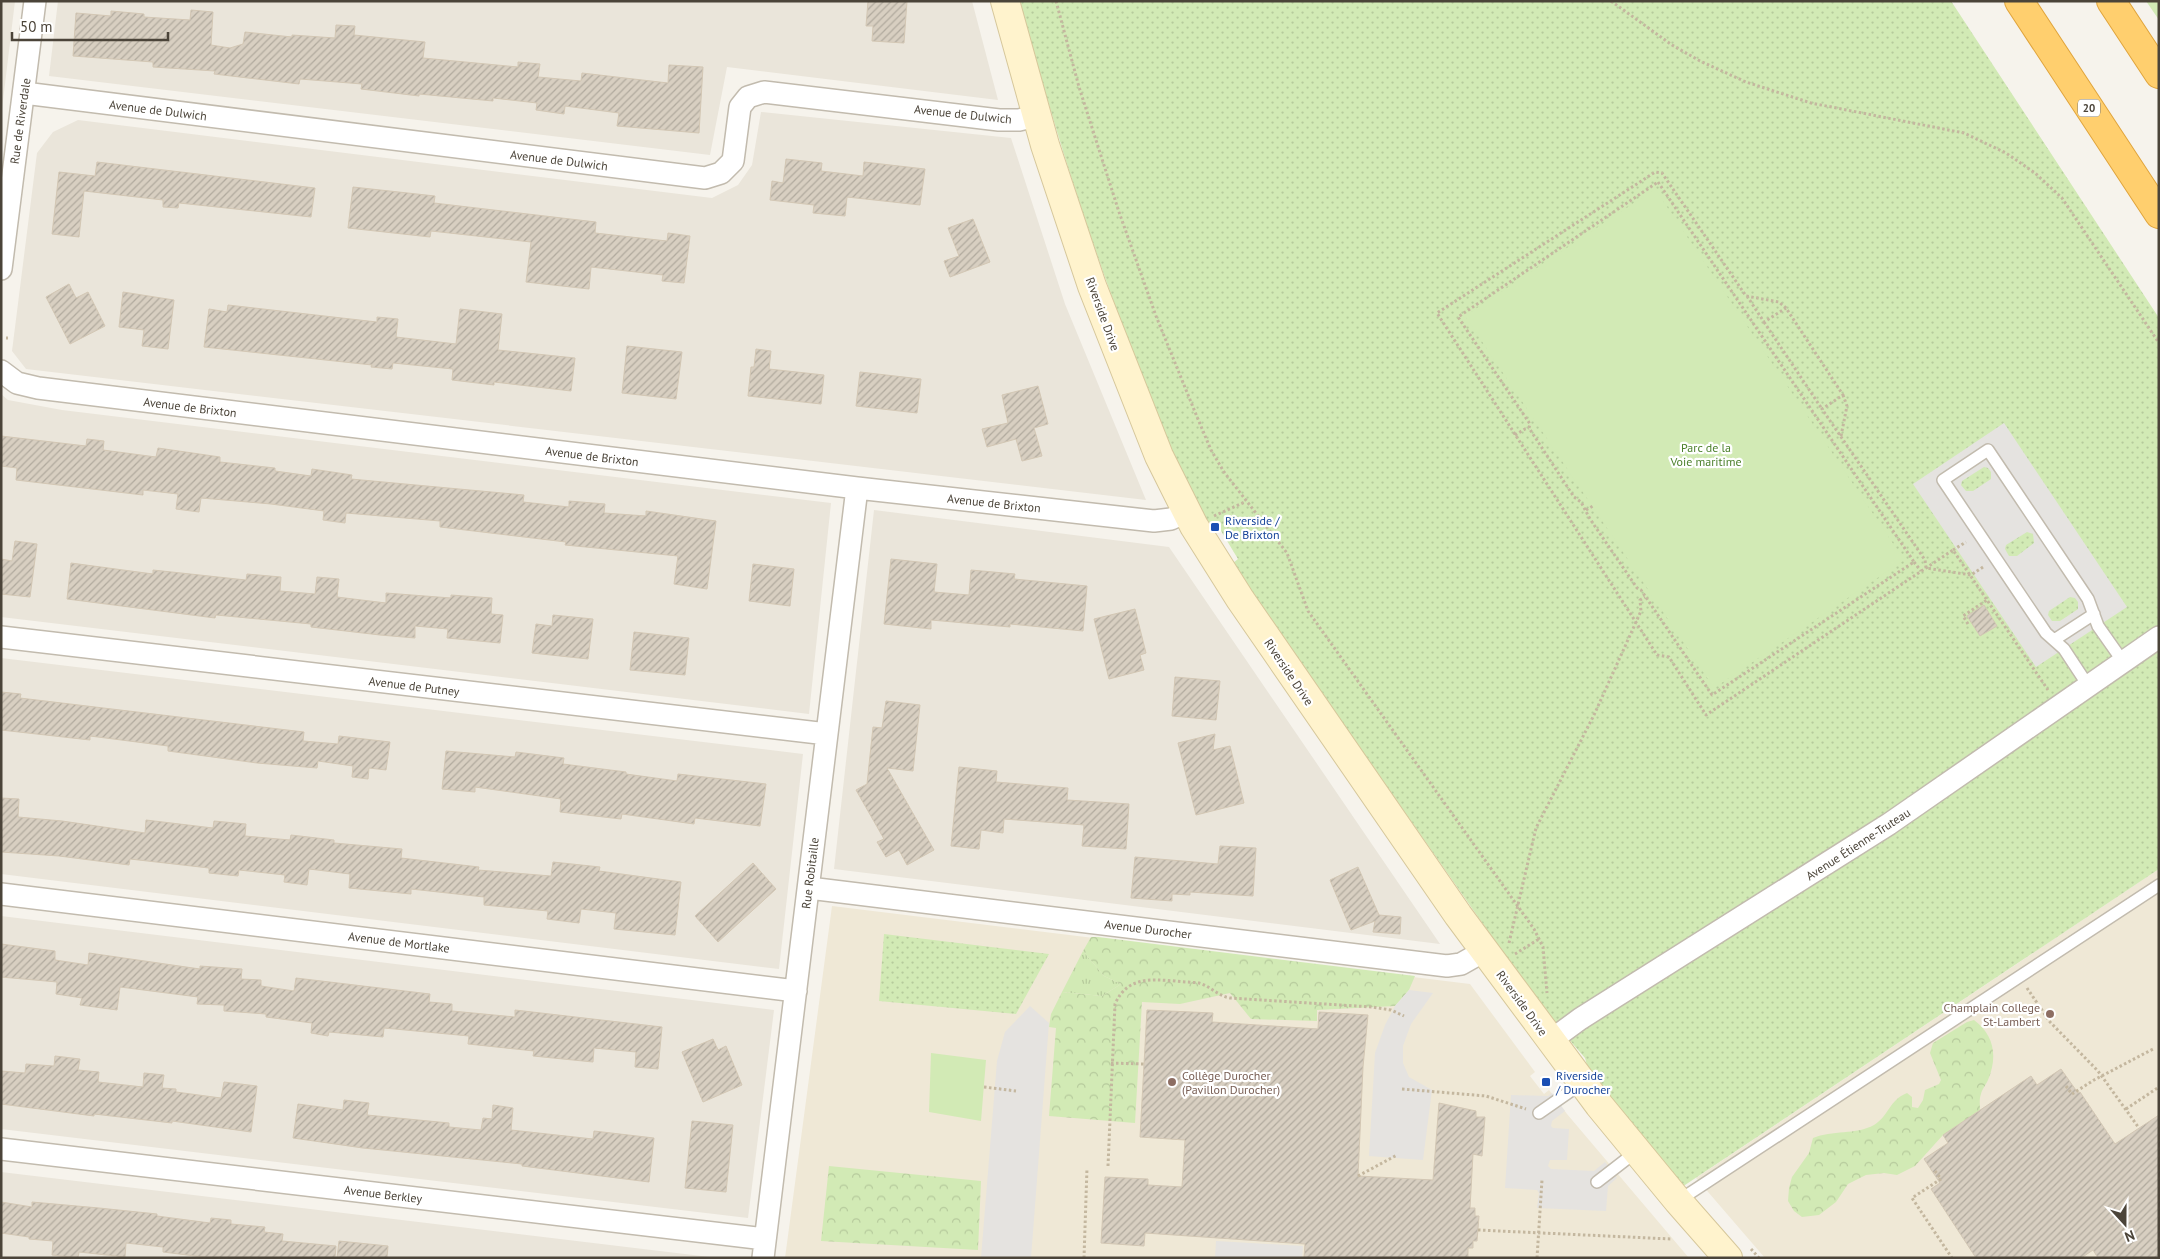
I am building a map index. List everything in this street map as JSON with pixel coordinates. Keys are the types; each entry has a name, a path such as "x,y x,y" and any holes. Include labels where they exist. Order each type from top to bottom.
{"highway":[{"name":"20","path":"2019,1 2159,214"},
{"path":"2111,1 2159,74"}],"street":[{"name":"Rue de Riverdale","path":"1,270 10,128 24,93 35,1"},
{"name":"Riverside Drive","path":"1005,1 1036,116 1068,217 1104,318 1159,456 1198,515 1218,565 1250,615 1500,953 1550,1041 1678,1201 1728,1258"},
{"name":"Avenue de Dulwich","path":"24,93 705,178 721,173 733,161 740,107 748,96 764,92 999,120 1019,120 1036,116"},
{"name":"Avenue de Brixton","path":"1,371 17,383 38,388 856,488 1154,521 1198,515"},
{"name":"Rue Robitaille","path":"764,1248 856,488"},
{"name":"Avenue de Putney","path":"1,637 827,734"},
{"name":"Avenue Étienne-Truteau","path":"1550,1041 1580,1019 1889,824 2159,637"},
{"name":"Avenue Durocher","path":"809,888 1447,966 1500,953"},
{"name":"Avenue de Mortlake","path":"1,894 796,991"},
{"name":"Avenue Berkley","path":"1,1149 764,1248"}],"lane":[{"path":"2089,686 2064,649 2046,633 1943,480 1988,450 2088,599 2098,626 2124,663"},
{"path":"2054,640 2094,614"},
{"path":"1678,1201 2159,885"},
{"path":"1540,1113 1582,1083"},
{"path":"1597,1182 1637,1151"}],"path":[{"name":"Riverside Drive","path":"1056,1 1083,101 1119,212 1172,358 1211,450 1245,502 1287,553 1308,611 1539,939 1542,947 1549,1000"},
{"path":"1611,1 1672,45 1700,61 1746,82 1812,103 1964,133 2006,153 2035,173 2062,198 2159,343"},
{"path":"1079,102 1083,101"},
{"path":"1926,568 1925,560 1662,173 1655,172 1437,313 1657,655 1669,657 1706,714 1954,550 2053,697"},
{"path":"1914,562 1712,695 1637,588 1581,502 1574,497 1529,428 1530,424 1458,317 1658,182 1921,571"},
{"path":"1746,296 1779,302 1786,308 1843,396 1847,406 1840,436"},
{"path":"1764,322 1786,308"},
{"path":"1786,371 1794,365"},
{"path":"1822,409 1843,396"},
{"path":"1515,434 1525,428 1529,428"},
{"path":"1198,515 1245,502"},
{"path":"1586,510 1593,506"},
{"path":"1926,568 1971,575"},
{"path":"1500,953 1518,907 1536,828 1594,715 1641,611 1640,600 1645,597"},
{"path":"1968,624 1963,616 1988,600"},
{"path":"1500,953 1539,939"},
{"path":"1108,1166 1115,1004 1120,993 1128,987 1147,979 1200,983 1223,997 1372,1006 1391,1010 1404,1016"},
{"path":"2025,986 2050,1022 2102,1076 2139,1128"},
{"path":"2066,1086 2072,1094 2155,1048"},
{"path":"1111,1063 1144,1064"},
{"path":"984,1087 1016,1091"},
{"path":"2126,1109 2159,1087"},
{"path":"1402,1089 1486,1096 1540,1113"},
{"path":"1358,1176 1397,1155"},
{"path":"1084,1258 1087,1168"},
{"path":"1936,1171 1941,1179 1912,1198 1952,1258"},
{"path":"1537,1258 1542,1180"},
{"path":"1478,1230 1539,1231 1671,1239"}],"shaded area":[{"path":"1,1 15,1 2,109 1,108"},
{"path":"58,1 972,1 998,100 727,67 710,155 49,76"},
{"path":"761,112 1011,138 1065,304 1146,500 26,369 12,351 37,153 53,132 78,120 712,198 738,185 752,165"},
{"path":"1,394 8,400 62,410 831,503 809,714 1,617"},
{"path":"2004,423 2127,607 2036,667 1913,484","holes":["1984,467 1988,468 1991,472 1991,479 1973,491 1966,491 1961,485 1962,481","2027,532 2033,534 2034,543 2017,556 2009,556 2005,549 2006,545","2070,597 2075,598 2078,602 2078,609 2060,621 2052,621 2048,615 2049,611"]},
{"path":"874,510 1169,547 1440,944 834,869"},
{"path":"1,658 803,754 779,969 1,874"},
{"name":"Champlain College St-Lambert","path":"2159,869 2159,1258 1765,1258 1696,1178"},
{"name":"Collège Durocher (Pavillon Durocher)","path":"832,906 1470,984 1535,1072 1530,1076 1544,1094 1549,1090 1567,1114 1689,1258 785,1258"},
{"path":"1,916 774,1010 748,1218 1,1129"},
{"path":"1409,990 1433,993 1411,1024 1403,1046 1403,1063 1409,1077 1432,1090 1423,1160 1369,1156 1375,1053 1385,1025 1395,1006"},
{"path":"1030,1006 1049,1023 1031,1258 981,1258 997,1061 1005,1032"},
{"path":"1552,1093 1565,1111 1552,1121 1551,1126 1553,1128 1569,1129 1567,1160 1550,1160 1548,1166 1551,1169 1594,1171 1605,1162 1617,1178 1608,1186 1606,1211 1537,1208 1539,1193 1537,1190 1505,1188 1511,1095 1548,1096"},
{"path":"1,1172 718,1258 1,1258"},
{"path":"1216,1241 1303,1246 1302,1258 1215,1258"}],"green space":[{"name":"Parc de la Voie maritime","path":"1020,1 1951,1 2159,318 2159,869 1682,1187 1588,1069 1585,1058 1541,1007 1299,661 1233,563 1238,559 1215,521 1210,524 1198,506 1178,468 1162,429 1089,232 1046,94"},
{"path":"2146,1 2159,1 2159,20"},
{"path":"1655,189 1904,560 1714,688 1465,316"},
{"path":"884,934 1049,954 1016,1014 879,1001"},
{"path":"1091,937 1415,976 1409,990 1395,1006 1317,1010 1317,1021 1251,1019 1230,993 1180,1004 1142,1002 1135,1123 1049,1116 1056,1028 1049,1027 1051,1014 1062,992 1102,996 1121,984 1104,976 1083,951"},
{"path":"1083,951 1104,976 1121,984 1102,996 1062,992"},
{"path":"1974,1020 1990,1039 1993,1054 1991,1071 1980,1096 1980,1110 1943,1135 1915,1166 1897,1175 1884,1173 1866,1175 1848,1184 1836,1202 1819,1215 1802,1217 1794,1211 1788,1201 1789,1188 1792,1177 1809,1153 1813,1138 1860,1130 1874,1125 1896,1100 1907,1093 1912,1097 1912,1107 1918,1108 1923,1100 1925,1090 1939,1084 1941,1080 1930,1053 1933,1043 1967,1022"},
{"path":"931,1053 986,1060 981,1121 929,1112"},
{"path":"829,1166 981,1181 978,1250 821,1241"}],"building":[{"path":"868,1 907,1 904,43 872,41 873,26 866,26"},
{"path":"191,10 213,12 211,45 230,48 243,44 245,32 292,37 292,35 335,38 336,25 355,26 354,35 425,42 423,58 518,67 518,62 540,64 538,77 581,81 582,73 668,83 669,65 703,67 699,133 617,126 619,113 565,106 564,114 536,110 537,103 493,98 493,101 419,94 419,96 361,89 362,84 300,79 299,84 214,74 215,71 153,67 153,62 73,56 76,13 111,16 111,11 144,14 144,17 190,20"},
{"path":"786,159 822,163 821,171 863,176 864,162 925,169 920,205 847,197 845,216 813,213 814,205 770,200 772,181 783,183"},
{"path":"97,162 315,188 311,217 179,203 178,208 163,207 163,200 84,191 79,237 52,234 59,172 95,176"},
{"path":"353,187 435,196 434,203 596,222 595,233 667,241 668,233 690,236 684,283 662,281 663,275 591,267 589,289 526,282 531,242 431,231 430,237 348,228"},
{"path":"973,219 990,262 950,277 944,261 959,256 948,228"},
{"path":"69,284 76,298 88,292 105,326 70,344 46,297"},
{"path":"123,292 174,300 168,349 142,346 144,330 119,327"},
{"path":"228,305 377,322 377,317 398,319 396,337 456,344 460,309 502,314 498,350 575,358 571,391 494,382 494,385 452,380 453,369 393,363 392,369 371,367 372,365 204,347 209,309 227,312"},
{"path":"627,346 682,352 676,399 622,393"},
{"path":"756,349 771,351 769,369 824,375 821,404 748,396 751,367 754,367"},
{"path":"860,372 921,379 917,413 856,406"},
{"path":"1038,386 1048,424 1034,428 1042,456 1022,461 1016,439 987,447 982,429 1008,423 1002,395"},
{"path":"1,436 86,446 87,439 104,441 103,450 156,457 158,448 220,457 220,462 275,468 275,471 311,476 312,469 352,475 351,479 524,495 523,502 569,507 569,501 605,504 604,513 646,516 646,511 716,521 707,589 674,584 678,556 565,545 566,542 440,527 440,521 346,513 345,523 323,520 324,511 271,504 201,498 199,512 176,509 178,494 143,490 143,495 16,480 17,468 1,466"},
{"path":"15,541 37,544 30,597 1,594 1,559 12,561"},
{"path":"891,559 937,564 934,592 969,595 971,570 1015,574 1014,579 1087,586 1083,631 1010,624 1010,627 931,620 931,629 884,624"},
{"path":"71,563 153,574 153,570 246,580 247,574 281,577 280,591 315,594 317,577 339,579 337,597 386,603 386,593 451,598 451,595 492,598 491,614 503,615 500,643 447,638 448,629 415,626 415,638 311,627 311,624 216,615 215,618 67,599"},
{"path":"753,564 794,569 790,606 749,601"},
{"path":"1984,605 1997,626 1980,636 1967,616"},
{"path":"1135,609 1146,653 1140,655 1144,670 1109,679 1094,619"},
{"path":"553,615 593,619 588,659 532,653 536,624 552,626"},
{"path":"634,632 689,638 685,675 630,670"},
{"path":"1175,677 1220,681 1216,720 1172,716"},
{"path":"1,692 21,694 20,698 304,732 303,741 338,744 339,736 390,742 386,770 369,768 368,779 352,777 353,766 318,761 317,768 257,763 168,751 168,746 90,736 90,740 1,730"},
{"path":"886,701 920,705 913,771 887,768 934,850 907,865 899,850 886,857 877,842 884,839 856,790 867,784 873,727 882,728"},
{"path":"1215,734 1213,750 1230,746 1244,803 1196,815 1178,743"},
{"path":"446,751 515,757 516,752 564,758 563,764 677,781 678,774 766,784 760,826 695,818 694,824 622,814 621,819 560,812 561,799 475,787 475,792 442,789"},
{"path":"959,767 997,771 996,782 1068,788 1067,800 1129,804 1126,849 1082,846 1084,825 1004,819 1003,833 981,830 979,849 951,846"},
{"path":"1,798 19,799 18,817 62,821 145,833 146,820 213,828 214,821 246,824 245,836 290,840 291,835 334,840 334,843 402,849 401,858 479,867 478,870 551,876 553,862 600,867 599,871 681,882 675,935 614,929 616,913 581,909 579,923 547,919 548,911 484,905 484,897 411,889 411,894 349,888 350,874 309,869 307,885 284,882 285,875 239,870 238,876 209,873 209,868 130,859 129,865 59,856 1,852"},
{"path":"1220,846 1256,848 1253,896 1190,892 1190,895 1172,894 1172,901 1131,898 1135,857 1218,864"},
{"path":"753,863 776,889 718,942 695,916"},
{"path":"1358,867 1379,915 1401,917 1400,934 1373,932 1375,921 1351,930 1330,880"},
{"path":"1,944 55,951 55,960 88,965 89,953 200,969 200,966 242,969 241,979 261,980 261,986 294,991 296,978 430,994 429,1002 452,1004 452,1011 515,1017 515,1010 662,1027 658,1069 635,1067 636,1052 594,1048 593,1062 533,1056 534,1051 468,1044 469,1036 384,1028 383,1037 329,1032 328,1036 311,1033 312,1023 266,1017 266,1014 224,1011 224,1005 197,1004 198,997 120,987 117,1010 80,1005 82,998 56,994 57,982 1,977"},
{"path":"1147,1010 1213,1013 1212,1022 1318,1029 1319,1012 1368,1015 1363,1067 1358,1176 1433,1180 1439,1103 1476,1111 1476,1117 1485,1117 1482,1156 1473,1154 1470,1208 1475,1208 1475,1216 1479,1216 1477,1241 1473,1241 1473,1248 1468,1248 1468,1258 1304,1258 1305,1244 1145,1233 1144,1246 1101,1243 1105,1177 1148,1179 1148,1185 1182,1187 1185,1140 1140,1137"},
{"path":"713,1039 718,1050 726,1046 742,1085 703,1102 682,1052"},
{"path":"55,1056 80,1059 78,1070 99,1072 98,1082 143,1087 144,1073 164,1075 162,1088 176,1089 176,1092 221,1098 224,1082 257,1086 251,1132 172,1121 172,1123 94,1114 94,1116 1,1104 1,1071 25,1073 26,1064 54,1066"},
{"path":"2061,1069 2078,1093 2080,1092 2115,1144 2159,1115 2159,1258 2098,1258 2093,1250 2081,1258 1976,1258 1931,1189 1940,1183 1924,1159 1948,1143 1943,1135 2031,1076 2037,1085"},
{"path":"344,1100 369,1103 367,1115 449,1123 449,1127 481,1130 483,1118 492,1119 493,1105 513,1108 511,1130 593,1139 594,1131 654,1138 649,1182 522,1166 522,1164 363,1148 293,1138 298,1104 343,1110"},
{"path":"692,1121 733,1125 726,1192 685,1188"},
{"path":"1,1202 32,1207 32,1202 99,1208 157,1214 157,1216 210,1223 211,1218 231,1220 231,1224 265,1227 264,1232 283,1234 282,1241 336,1246 335,1258 211,1258 163,1252 163,1247 126,1243 125,1257 79,1252 78,1258 52,1255 53,1241 29,1239 29,1237 1,1233"},
{"path":"339,1241 388,1246 387,1258 337,1258"}],"place":[{"name":"Riverside / De Brixton","path":"1215,527"},
{"name":"Champlain College St-Lambert","path":"2050,1014"},
{"name":"Collège Durocher (Pavillon Durocher)","path":"1172,1082"},
{"name":"Riverside / Durocher","path":"1546,1082"}]}
